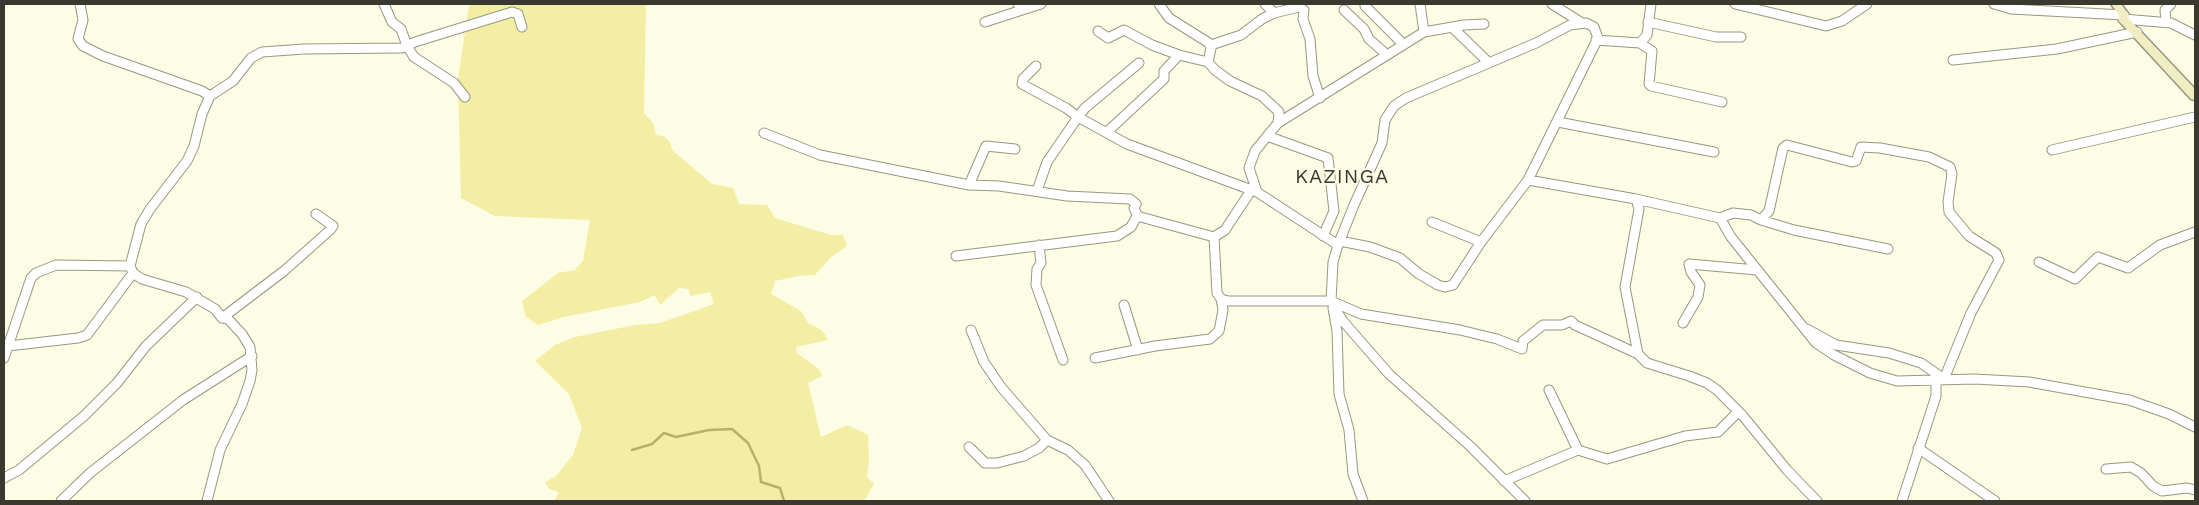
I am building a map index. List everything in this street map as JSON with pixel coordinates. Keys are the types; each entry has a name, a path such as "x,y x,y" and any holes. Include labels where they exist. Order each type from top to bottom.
{"main road":[{"path":"2116,4 2124,17 2195,96"}],"street":[{"path":"80,4 83,20 78,39 84,46 103,56 202,91 210,96"},
{"path":"384,4 392,22 401,30 407,46 414,57 454,83 465,97"},
{"path":"985,22 1020,7 1042,4"},
{"path":"1159,4 1169,18 1211,45"},
{"path":"1265,4 1274,13"},
{"path":"1420,4 1424,32"},
{"path":"1552,4 1582,23"},
{"path":"1640,44 1646,38 1651,4"},
{"path":"1735,4 1826,26 1842,21 1867,4"},
{"path":"1994,4 2003,8 2022,10 2166,22 2195,35"},
{"path":"2166,22 2165,10 2171,4"},
{"path":"1211,45 1241,35 1262,19 1274,13 1292,6 1299,7 1304,10 1303,19 1310,39 1313,76 1320,98"},
{"path":"1366,6 1403,44"},
{"path":"1344,10 1364,29 1369,39 1386,54"},
{"path":"8,346 78,338 87,335 132,270 141,224 186,161 194,146 202,114 210,96 233,81 252,58 262,52 304,49 385,49 407,46 512,12 518,14 522,26"},
{"path":"1036,66 1023,79 1022,84 1127,144 1255,190 1324,236 1339,243 1370,247 1400,258 1419,274 1445,287 1453,285 1528,180 1558,122 1596,40 1597,35 1594,27 1586,22 1570,24 1536,43 1406,98 1394,106 1385,120 1382,144 1339,243 1330,292 1337,331 1339,394 1349,430 1353,474 1363,501"},
{"path":"1648,22 1716,37 1740,37"},
{"path":"1255,190 1249,168 1256,151 1278,123 1424,32 1484,24"},
{"path":"1452,27 1488,62"},
{"path":"1098,32 1108,38 1124,30 1152,45 1179,55 1208,62 1230,81 1262,96 1275,107 1280,114 1278,123"},
{"path":"1953,60 2057,49 2137,32"},
{"path":"1596,40 1640,44 1652,51 1650,86 1722,102"},
{"path":"1208,62 1211,45"},
{"path":"1107,132 1164,78 1165,70 1179,55"},
{"path":"1036,191 1047,162 1085,108 1139,63"},
{"path":"2052,150 2195,117"},
{"path":"1558,122 1714,152"},
{"path":"764,133 820,155 969,185 1036,191 1067,196 1130,199 1136,204 1134,208 1138,218"},
{"path":"1267,136 1328,158 1334,211 1324,236"},
{"path":"1761,220 1769,211 1783,148 1787,145 1793,144 1852,162 1856,161 1861,148 1880,148 1929,158 1950,167 1952,174 1948,202 1949,212 1969,236 1996,253 1999,260 1971,313 1944,379"},
{"path":"969,185 986,146 1014,149"},
{"path":"1528,180 1636,199 1720,218 1733,213 1751,215 1794,230 1888,249"},
{"path":"956,256 1117,236 1131,227 1137,216 1138,218 1146,216 1214,237 1225,230 1255,190"},
{"path":"1636,199 1639,209 1625,287 1638,354 1641,359 1652,366 1707,383 1738,412 1787,470 1817,501"},
{"path":"222,318 284,271 330,230 333,226 316,214"},
{"path":"1720,218 1731,237 1816,343 1824,350 1865,371 1897,381 1944,379 2029,382 2129,400 2169,414 2195,427"},
{"path":"1432,222 1482,242"},
{"path":"2039,262 2075,279 2098,257 2128,268 2160,245 2195,232"},
{"path":"1095,358 1204,341 1215,337 1219,331 1222,316 1221,299 1217,293 1214,237"},
{"path":"1039,245 1040,263 1037,269 1036,285 1063,360"},
{"path":"4,358 31,278 41,270 56,265 86,264 132,270 142,279 186,292 215,309 222,318 228,319 242,334 250,346 252,356 250,380 239,410 220,450 207,501"},
{"path":"1684,323 1698,297 1700,285 1689,264 1757,270"},
{"path":"4,478 19,470 95,405 117,383 146,346 197,297"},
{"path":"1221,299 1253,302 1331,301 1361,314 1460,330 1497,339 1522,349 1522,341 1543,325 1562,325 1571,321 1638,354"},
{"path":"1331,301 1342,320 1389,374 1470,446 1525,501"},
{"path":"1124,305 1138,350"},
{"path":"1805,328 1836,345 1889,353 1921,363 1944,379"},
{"path":"971,330 991,374 1047,440 1068,450 1081,461 1109,501"},
{"path":"61,501 90,473 183,400 252,356"},
{"path":"1902,501 1936,396 1936,382 1932,380"},
{"path":"1549,390 1578,450"},
{"path":"1504,481 1578,450 1588,452 1600,459 1617,458 1685,436 1718,432 1738,412"},
{"path":"969,447 985,463 997,463 1024,456 1039,448 1047,440"},
{"path":"1918,448 1995,501"},
{"path":"2106,469 2132,467 2142,473 2153,486 2162,492 2187,488 2195,490"}],"shaded area":[{"path":"469,4 646,4 644,113 653,123 656,135 665,137 670,142 672,150 712,184 733,188 739,204 767,205 775,218 831,235 843,235 847,246 830,258 815,275 775,281 771,294 801,311 808,323 822,330 828,340 796,347 797,353 820,370 822,376 808,383 821,437 847,425 868,435 869,459 867,477 874,484 864,501 554,501 559,492 549,489 545,482 555,477 573,455 582,428 569,394 535,361 555,345 575,337 635,325 660,323 714,304 710,292 691,296 688,289 679,288 660,305 655,295 640,302 563,317 538,325 526,317 522,301 558,273 575,270 583,261 590,220 495,216 461,198 458,80"}],"waterway":[{"path":"632,450 652,444 664,433 676,437 709,430 732,429 748,443 759,466 761,482 780,488 784,501"}],"district":[{"name":"KAZINGA","path":"1342,177"}]}
